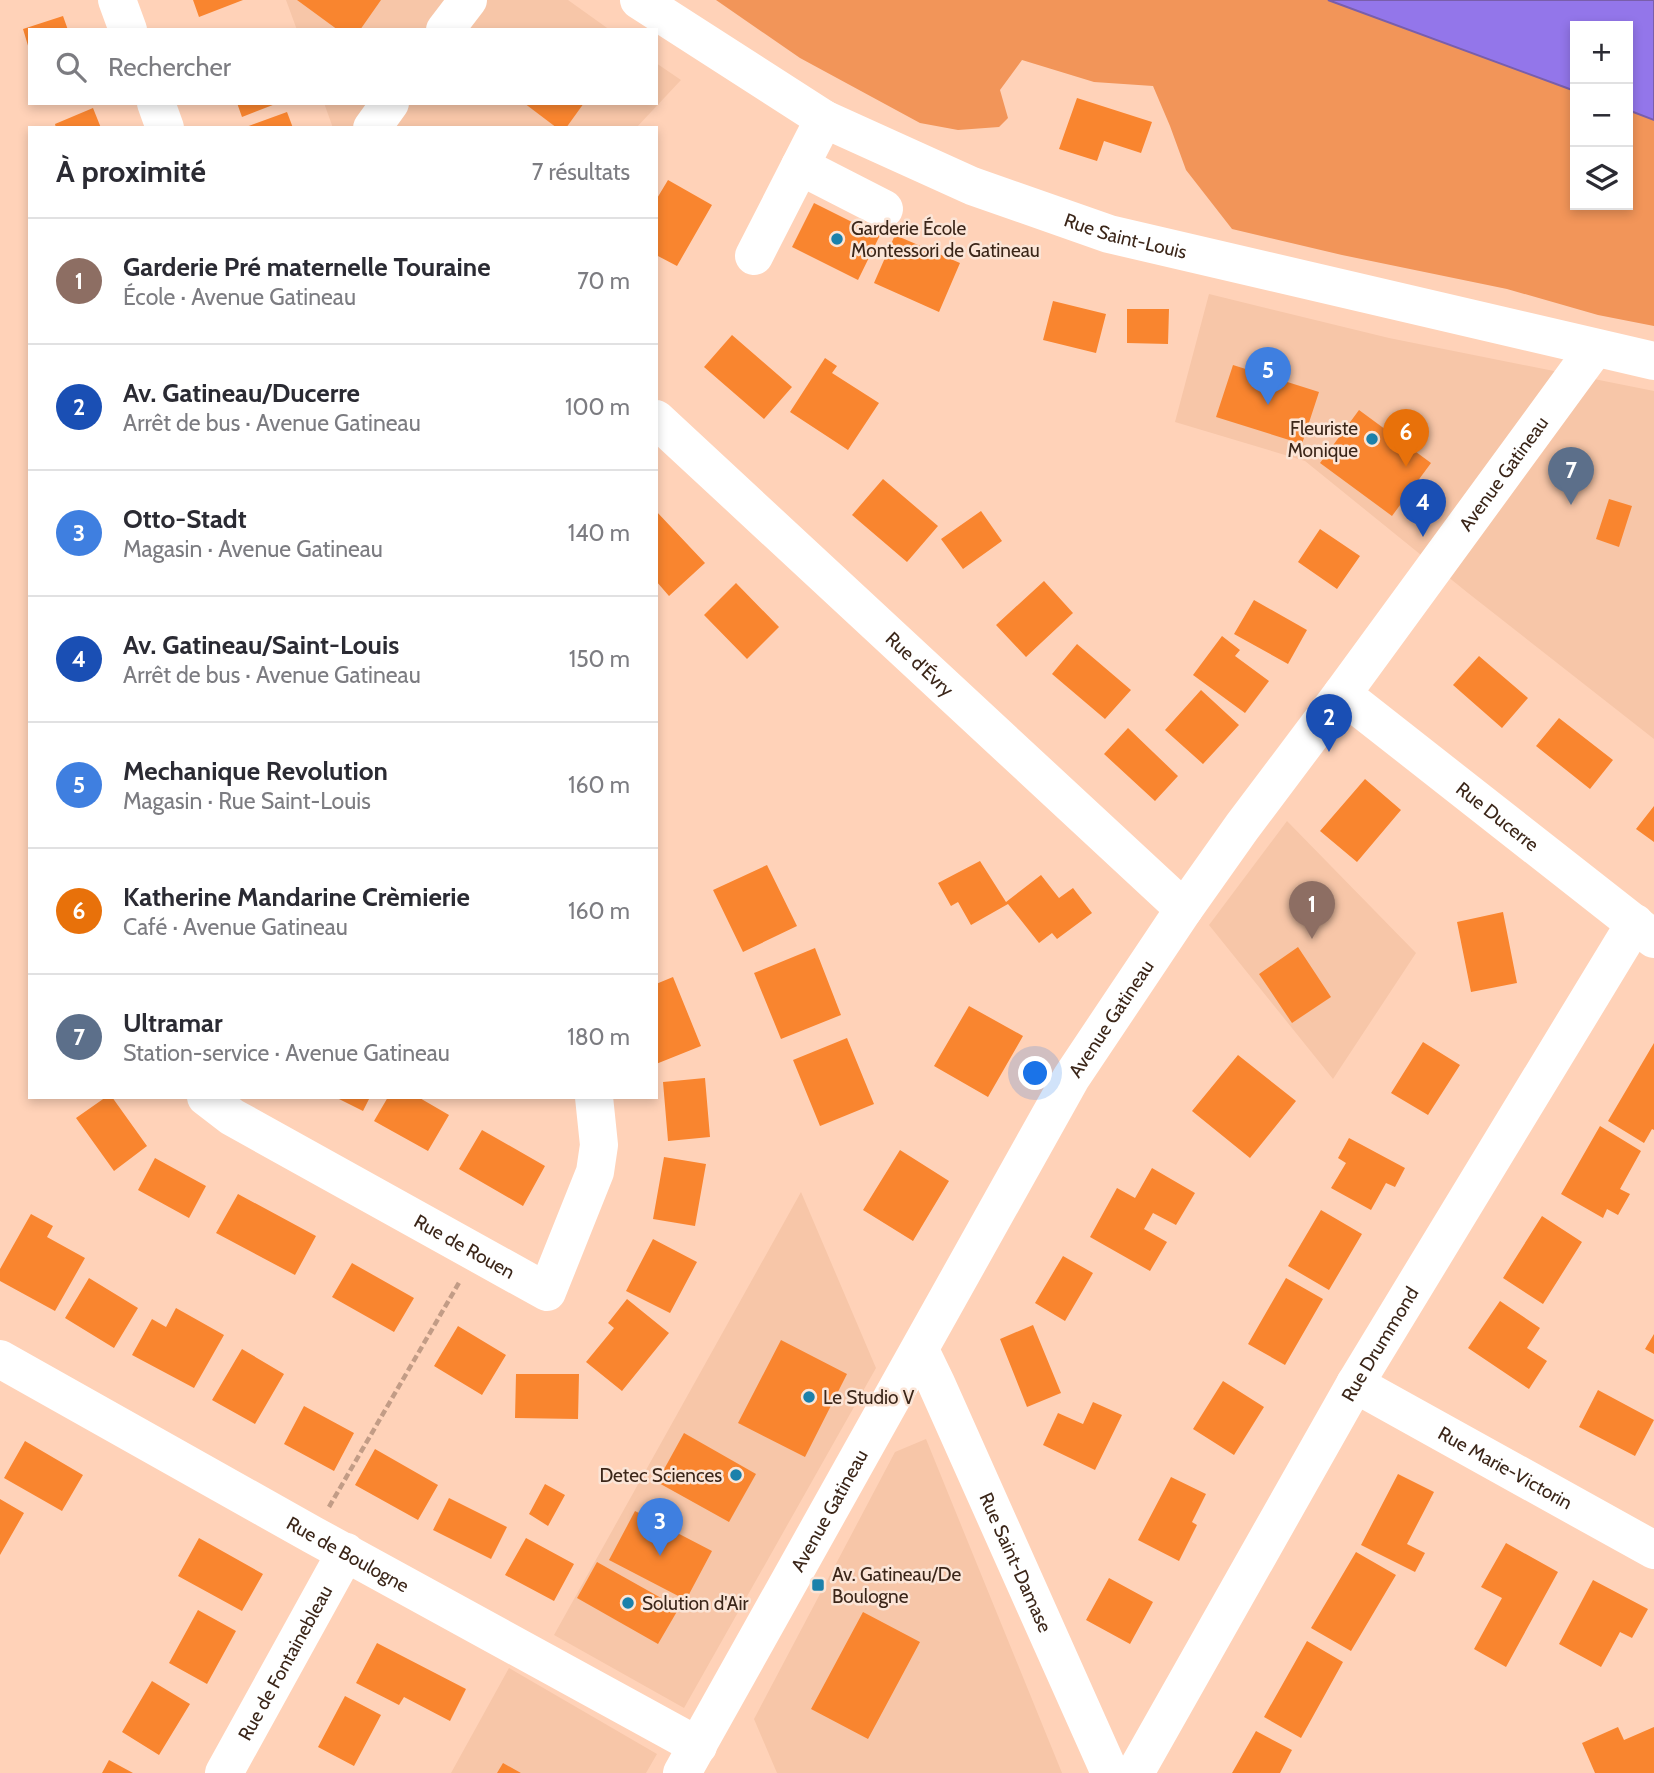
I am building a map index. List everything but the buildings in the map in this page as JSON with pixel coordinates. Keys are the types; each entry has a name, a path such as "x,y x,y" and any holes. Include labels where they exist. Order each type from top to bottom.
{"street":[{"path":"117,0 127,28"},
{"path":"446,28 467,0"},
{"name":"Rue Saint-Louis","path":"639,0 824,119 972,186 1109,234 1654,361"},
{"path":"157,105 163,126"},
{"path":"373,126 389,105"},
{"path":"754,256 824,119"},
{"path":"800,166 884,209"},
{"name":"Avenue Gatineau","path":"690,1760 1071,1078 1242,827 1595,348"},
{"name":"Rue d'Évry","path":"658,421 1184,909"},
{"name":"Rue Ducerre","path":"1342,694 1645,931"},
{"name":"Rue Drummond","path":"1135,1773 1355,1384 1645,931"},
{"name":"Rue de Rouen","path":"209,1099 232,1116 547,1292 595,1172 599,1145 594,1099"},
{"name":"Rue Saint-Damase","path":"920,1350 1110,1773"},
{"name":"Rue de Boulogne","path":"0,1359 329,1543 690,1760"},
{"name":"Rue Marie-Victorin","path":"1355,1384 1654,1550"},
{"name":"Rue de Fontainebleau","path":"224,1773 329,1543"}],"path":[{"path":"329,1543 476,1253"}],"shaded area":[{"path":"286,0 568,0 607,28 296,28"},
{"path":"716,0 1328,0 1570,89 1570,210 1633,210 1633,112 1654,120 1654,326 1598,315 1507,289 1232,229 1186,170 1153,86 1094,82 1022,60 1000,90 1008,118 999,127 958,130 920,123 800,58"},
{"path":"1328,0 1654,0 1654,120 1633,112 1633,21 1570,21 1570,89"},
{"path":"658,64 681,80 658,105"},
{"path":"325,105 658,105 638,126 332,126"},
{"path":"1209,294 1389,338 1654,391 1654,739 1305,461 1175,422"},
{"path":"1287,821 1416,953 1333,1079 1209,925"},
{"path":"801,1192 876,1368 684,1708 554,1635"},
{"path":"926,1439 1062,1773 777,1773 754,1719 895,1452"},
{"path":"509,1668 657,1754 646,1773 451,1773"}],"place":[{"name":"Garderie École Montessori de Gatineau","path":"837,239"},
{"name":"Mechanique Revolution","path":"1268,405"},
{"name":"Fleuriste Monique","path":"1372,439"},
{"name":"Katherine Mandarine Crèmierie","path":"1406,467"},
{"name":"Ultramar","path":"1571,505"},
{"name":"Av. Gatineau/Saint-Louis","path":"1423,537"},
{"name":"Av. Gatineau/Ducerre","path":"1329,752"},
{"name":"Garderie Pré maternelle Touraine","path":"1312,939"},
{"name":"Le Studio V","path":"809,1397"},
{"name":"Detec Sciences","path":"736,1475"},
{"name":"Otto-Stadt","path":"660,1556"},
{"name":"Av. Gatineau/De Boulogne","path":"818,1585"},
{"name":"Solution d'Air","path":"628,1603"}]}
